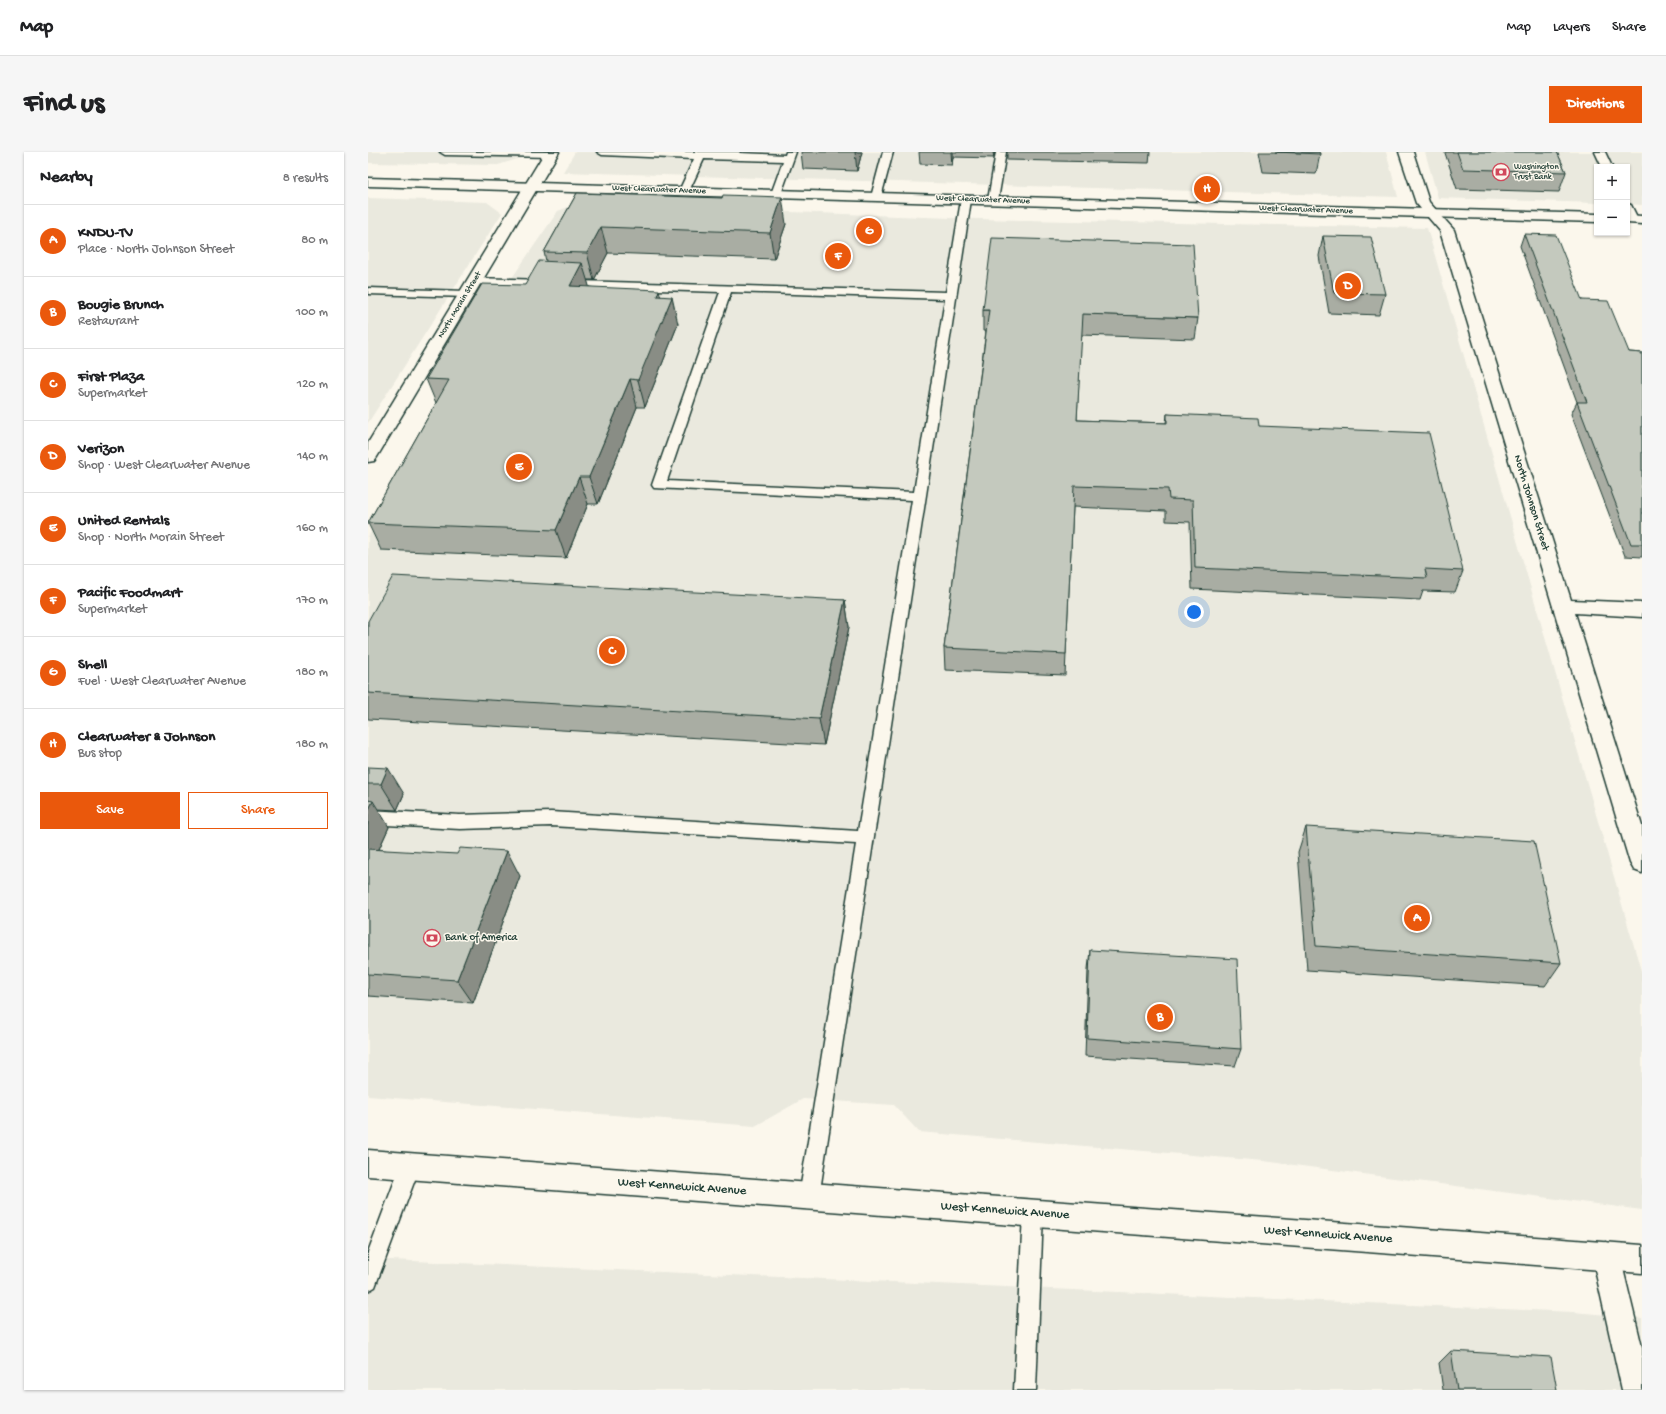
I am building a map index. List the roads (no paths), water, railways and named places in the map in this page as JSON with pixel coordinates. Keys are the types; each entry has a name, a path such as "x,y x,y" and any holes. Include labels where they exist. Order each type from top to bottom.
{"main road":[{"name":"North Johnson Street","path":"1406,152 1418,192 1423,203 1446,230 1642,862"},
{"name":"North Morain Street","path":"368,458 551,153"},
{"name":"West Clearwater Avenue","path":"368,182 1594,218"},
{"path":"1563,606 1642,610"},
{"name":"West Kennewick Avenue","path":"368,1163 1642,1259"},
{"path":"1606,1256 1637,1390"}],"lane":[{"path":"445,152 551,153"},
{"path":"602,152 700,156 734,154 790,155 776,194"},
{"path":"876,197 888,152"},
{"path":"993,200 1001,152"},
{"path":"1600,152 1606,164"},
{"path":"684,191 700,156"},
{"path":"809,1197 966,200"},
{"path":"368,291 471,287 727,289 951,296"},
{"path":"727,289 659,485 919,496"},
{"path":"368,817 460,822 551,819 865,838"},
{"path":"368,1280 410,1166"},
{"path":"1025,1390 1034,1214"}],"place":[{"name":"Washington Trust Bank","path":"1501,172"},
{"name":"Clearwater & Johnson","path":"1207,189"},
{"name":"Shell","path":"869,231"},
{"name":"Pacific Foodmart","path":"838,256"},
{"name":"Verizon","path":"1348,286"},
{"name":"United Rentals","path":"519,467"},
{"name":"First Plaza","path":"612,651"},
{"name":"KNDU-TV","path":"1417,918"},
{"name":"Bank of America","path":"432,938"},
{"name":"Bougie Brunch","path":"1160,1017"}]}
